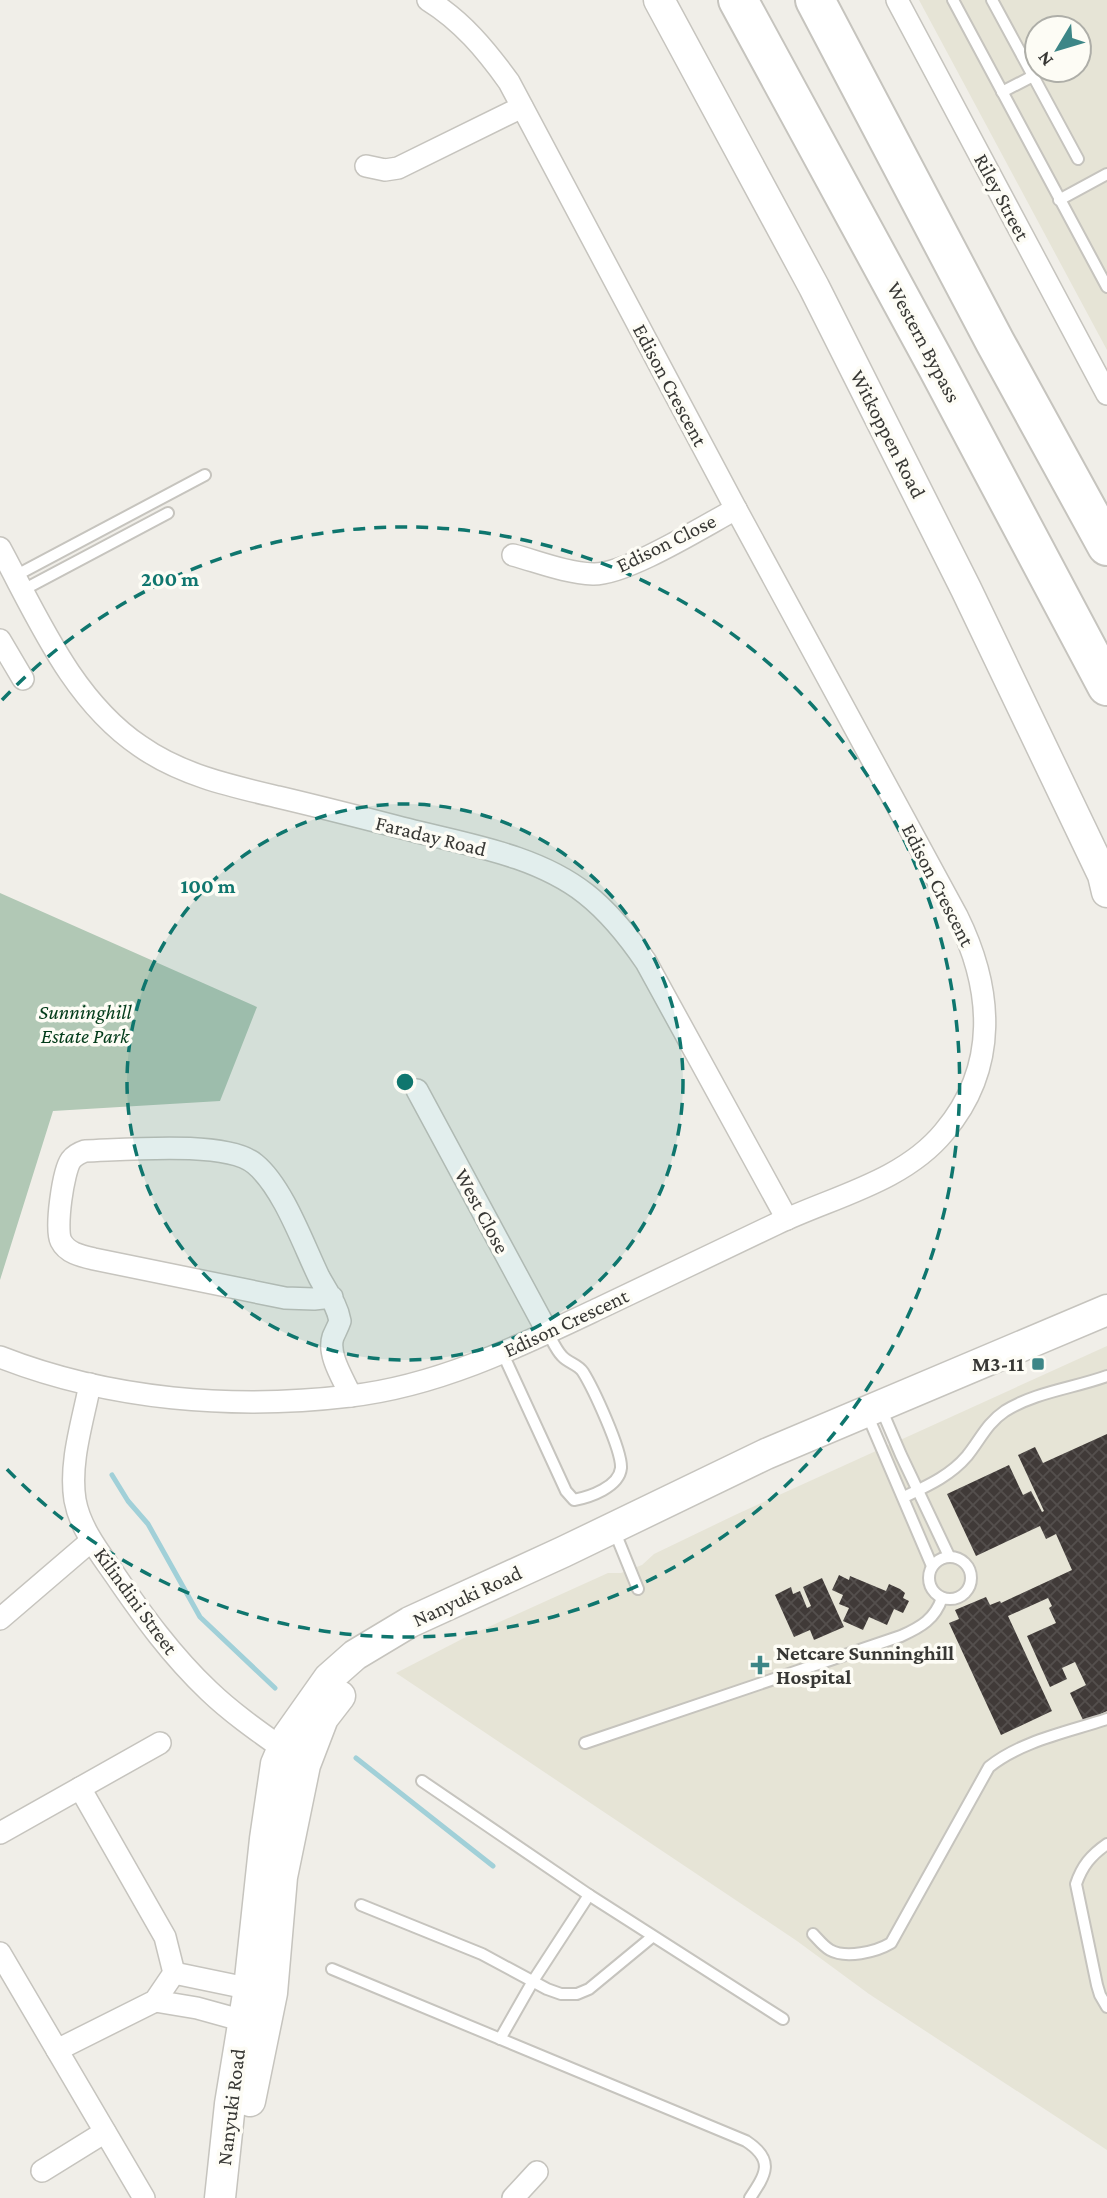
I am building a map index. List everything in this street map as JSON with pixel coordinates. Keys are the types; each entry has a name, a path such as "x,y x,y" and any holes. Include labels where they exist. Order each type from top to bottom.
{"highway":[{"name":"Western Bypass","path":"738,0 944,378 1107,686"},
{"path":"816,0 995,342 1107,546"}],"main road":[{"name":"Witkoppen Road","path":"659,0 814,286 966,589 1106,882"},
{"name":"Nanyuki Road","path":"220,2198 282,1877 293,1756 334,1703 362,1675 385,1659 469,1612 568,1563 616,1534 1107,1310"},
{"name":"Nanyuki Road","path":"875,1414 1061,1348 1107,1328"},
{"name":"Nanyuki Road","path":"236,2198 253,2079 254,2023"}],"street":[{"name":"Edison Crescent","path":"0,1357 32,1370 90,1384 185,1400 240,1403 351,1396 396,1388 452,1372 548,1333 905,1166 930,1147 945,1131 962,1107 977,1078 986,1022 978,968 963,928 509,82 484,49 453,18 428,0"},
{"name":"Riley Street","path":"897,0 1107,394"},
{"path":"366,166 385,170 398,168 522,107"},
{"name":"Edison Close","path":"513,555 576,572 596,574 618,569 658,551 736,509"},
{"name":"Faraday Road","path":"0,548 76,682 116,727 155,756 178,768 241,789 482,848 523,861 556,875 586,894 629,937 646,962 787,1219"},
{"path":"0,640 23,679"},
{"name":"West Close","path":"416,1090 548,1333"},
{"path":"332,1297 314,1300 285,1298 94,1259 68,1250 62,1243 59,1226 64,1181 70,1162 85,1151 166,1149 222,1151 241,1155 254,1162 276,1189 319,1277 332,1297 340,1321 332,1345 351,1396"},
{"name":"Kilindini Street","path":"90,1384 75,1457 73,1483 76,1502 91,1541 159,1637 183,1665 211,1693 293,1756"},
{"path":"0,1619 91,1541"},
{"path":"0,1833 160,1743"},
{"path":"57,2050 155,2001 174,1973 165,1937 80,1788"},
{"path":"0,1952 7,1982 57,2050 144,2198"},
{"path":"174,1973 260,1991"},
{"path":"155,2001 197,2008 254,2023"},
{"path":"42,2171 105,2132"},
{"path":"513,2198 537,2172"}],"lane":[{"path":"953,0 1107,287"},
{"path":"992,0 1023,57"},
{"path":"1002,92 1023,81"},
{"path":"1037,84 1078,159"},
{"path":"1059,200 1107,174"},
{"path":"19,583 205,475"},
{"path":"19,583 168,513"},
{"path":"502,1352 566,1491 574,1500 599,1492 617,1477 621,1468 618,1453 582,1370 562,1357 548,1333"},
{"path":"904,1497 941,1479 956,1468 987,1427 1007,1410 1023,1401 1107,1376"},
{"path":"875,1414 918,1490 949,1556"},
{"path":"875,1414 932,1566"},
{"path":"616,1534 638,1589"},
{"path":"949,1556 960,1559 968,1566 971,1582 967,1591 958,1598 942,1598 934,1593 928,1576 932,1566 949,1556"},
{"path":"585,1743 901,1636 933,1617 942,1598"},
{"path":"813,1934 827,1948 843,1953 868,1952 891,1943 989,1767 1032,1744 1107,1719"},
{"path":"422,1781 652,1937 783,2019"},
{"path":"1107,1844 1088,1859 1076,1884 1097,1984 1107,2007"},
{"path":"500,2039 533,1981 589,1895"},
{"path":"361,1905 482,1954 561,1994 577,1994 596,1983 652,1937"},
{"path":"332,1969 746,2141 757,2149 765,2163 764,2176 750,2198"}],"shaded area":[{"path":"919,0 1107,0 1107,350"},
{"name":"Netcare Sunninghill Hospital","path":"1107,1346 1107,2150 869,1994 797,1941 396,1673 464,1638 608,1573 621,1573 642,1565 654,1554 735,1515"}],"green space":[{"name":"Sunninghill Estate Park","path":"0,893 257,1007 220,1101 53,1111 0,1280"}],"building":[{"path":"1107,1434 1107,1711 1084,1722 1070,1693 1086,1685 1075,1662 1062,1668 1067,1679 1050,1687 1027,1636 1056,1623 1048,1598 1008,1616 1052,1711 1001,1735 949,1623 959,1619 955,1610 986,1597 990,1605 1000,1601 1001,1603 1072,1570 1056,1534 1046,1539 1040,1526 976,1556 947,1494 1009,1465 1023,1495 1031,1491 1042,1512 1044,1511 1018,1455 1035,1447 1043,1463"},
{"path":"839,1575 849,1580 850,1576 886,1591 889,1584 905,1593 903,1598 909,1601 903,1613 894,1609 887,1625 869,1617 863,1630 843,1621 849,1608 839,1604 843,1595 832,1590"},
{"path":"822,1578 844,1627 814,1640 810,1630 794,1637 775,1595 791,1587 793,1594 800,1591 807,1608 811,1606 803,1587"}],"waterway":[{"path":"112,1475 128,1501 148,1524 200,1617 275,1688"},
{"path":"356,1758 493,1866"}],"place":[{"name":"M3-11","path":"1038,1364"},
{"name":"Netcare Sunninghill Hospital","path":"760,1665"}]}
